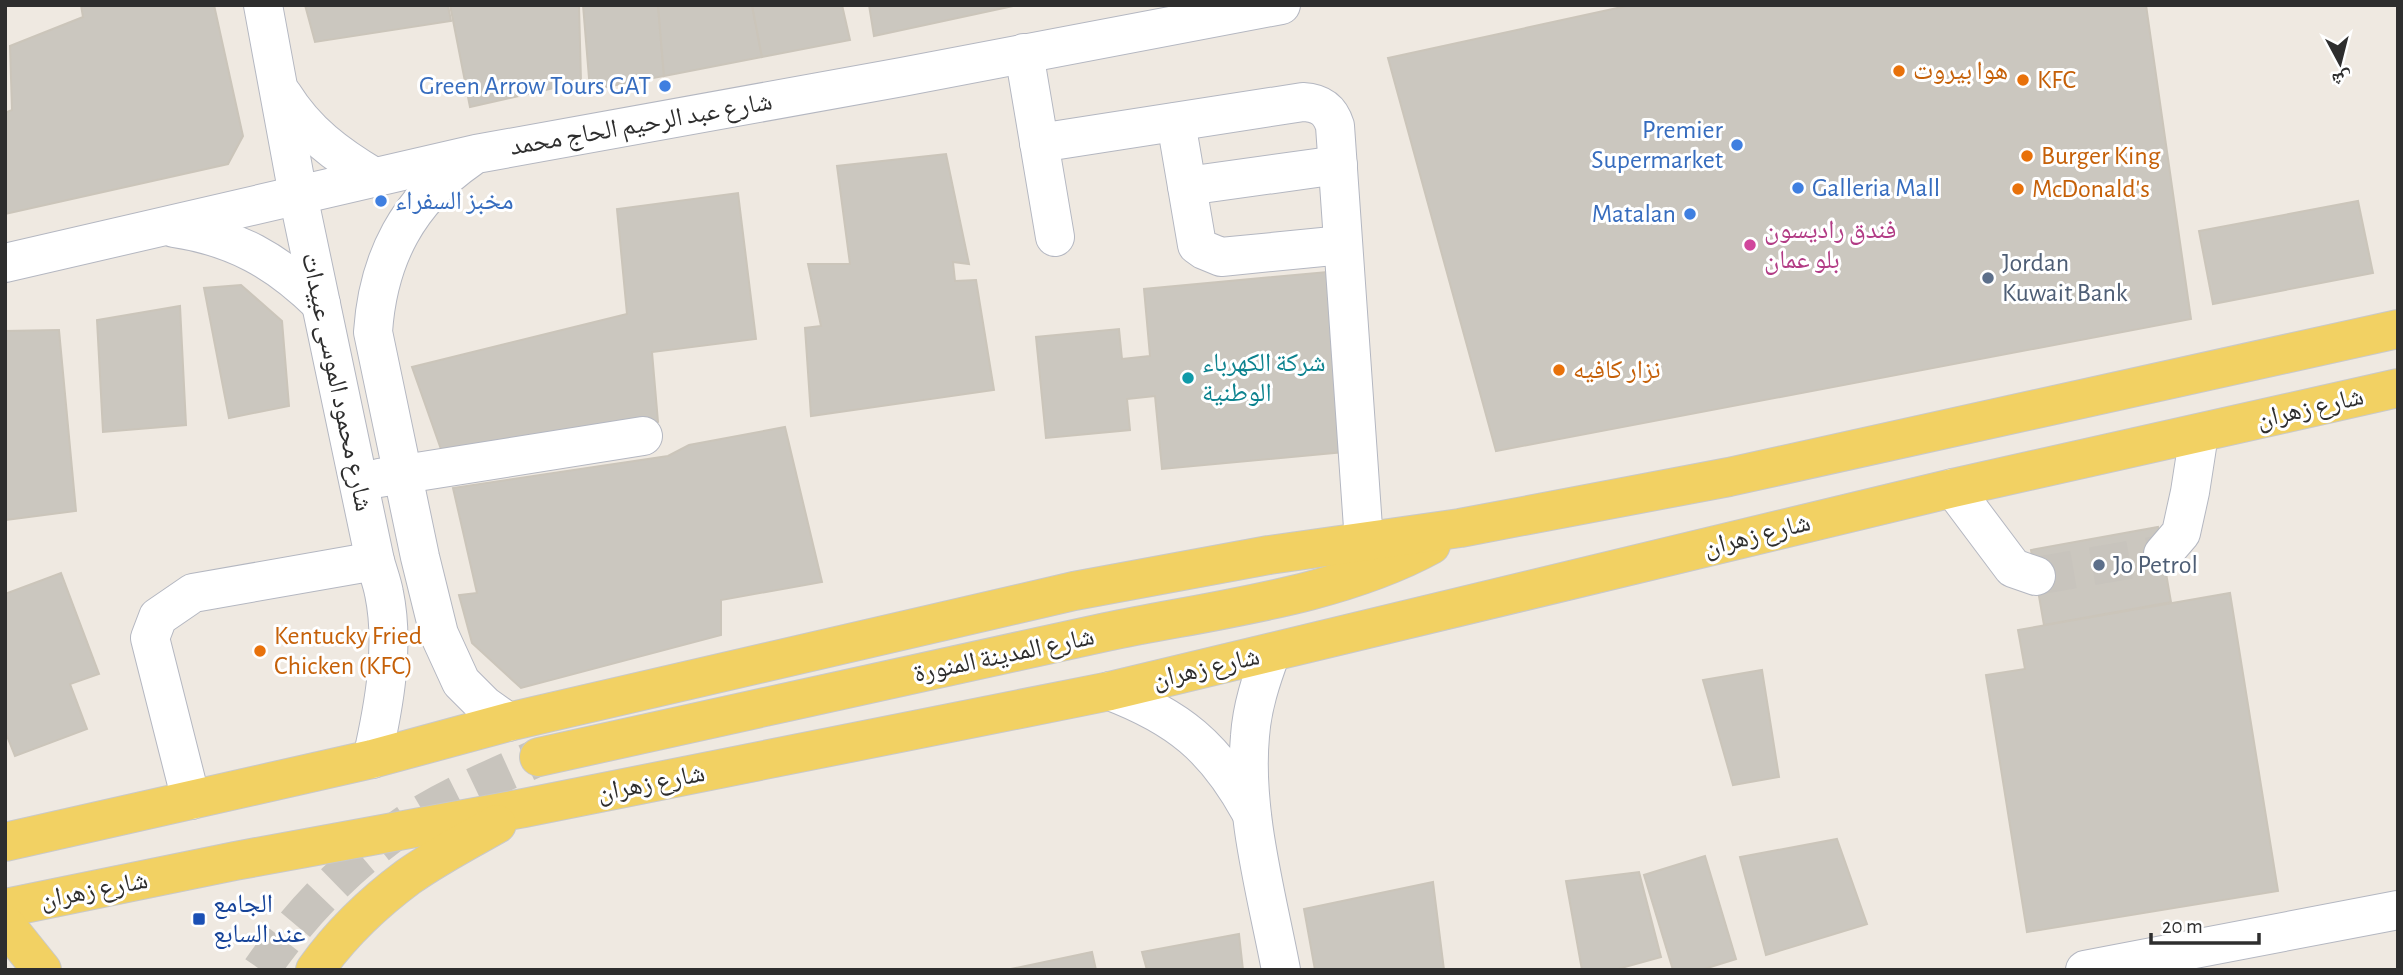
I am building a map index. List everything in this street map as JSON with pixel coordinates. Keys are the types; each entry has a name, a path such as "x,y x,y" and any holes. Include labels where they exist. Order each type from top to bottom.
{"main road":[{"path":"5,842 372,759 508,722 1074,591 1269,555 1460,528 1729,477 2398,329"},
{"name":"شارع زهران","path":"5,908 1110,691 1953,488 2398,388"},
{"name":"شارع المدينة المنورة","path":"539,757 1107,632 1303,592 1391,564 1460,528"},
{"path":"315,970 327,952 351,927 407,878 524,808"},
{"path":"5,924 42,970"}],"street":[{"name":"شارع محمود الموسى عبيدات","path":"263,5 298,195 384,593 388,637 383,699 372,759"},
{"name":"شارع عبد الرحيم الحاج محمد","path":"5,263 476,154 1281,5"},
{"path":"1024,53 1055,237"},
{"path":"278,87 308,130 328,147 374,177"},
{"path":"1039,143 1303,102 1315,102 1332,116 1338,166 1364,542"},
{"path":"1176,122 1197,244 1221,257 1343,245"},
{"name":"شارع محمود الموسى عبيدات","path":"476,154 453,169 416,208 395,242 380,279 373,332 433,614 450,662 461,682 508,722"},
{"path":"1187,186 1338,166"},
{"path":"161,226 221,238 249,250 275,264 321,304"},
{"path":"2163,554 2181,533 2199,434"},
{"path":"358,482 643,436"},
{"path":"1953,488 2013,568 2036,576"},
{"path":"191,800 150,638 158,617 193,593 375,561"},
{"path":"1271,653 1262,679 1250,733 1248,761 1252,816 1281,970"},
{"path":"1110,691 1169,718 1195,738 1237,787 1252,816"},
{"path":"2085,970 2398,910"}],"building":[{"path":"81,5 214,5 243,136 228,164 5,214 5,113 12,110 10,46 83,17"},
{"path":"305,5 448,5 451,21 315,42"},
{"path":"450,5 579,5 581,82 470,107"},
{"path":"583,5 658,5 664,76 590,90"},
{"path":"658,5 752,5 762,57 664,76"},
{"path":"752,5 842,5 850,40 762,57"},
{"path":"869,5 1018,5 874,36"},
{"name":"Galleria Mall","path":"1631,5 2146,5 2191,319 1496,451 1388,58"},
{"path":"946,154 969,264 953,262 955,281 976,280 994,390 811,416 805,328 821,326 808,264 850,264 837,166"},
{"path":"738,193 756,339 652,352 658,422 443,455 412,367 627,314 617,209"},
{"path":"2358,201 2373,273 2213,304 2199,231"},
{"name":"شركة الكهرباء الوطنية","path":"1327,272 1344,452 1162,469 1155,396 1127,399 1130,430 1046,438 1036,337 1119,329 1122,359 1150,356 1144,289"},
{"path":"241,285 282,321 289,406 229,418 204,288"},
{"path":"180,306 186,425 103,432 97,320"},
{"path":"59,330 76,511 5,520 5,331"},
{"path":"785,427 822,582 721,600 721,635 521,688 472,643 459,595 477,593 453,488 668,456 689,445"},
{"name":"Jo Petrol","path":"2158,527 2171,602 2044,625 2031,550"},
{"path":"61,573 99,674 70,684 87,729 15,756 5,731 5,594"},
{"path":"2230,593 2278,891 2027,932 1986,675 2025,669 2018,630"},
{"path":"1762,670 1779,777 1733,785 1703,680"},
{"path":"1837,839 1867,924 1766,955 1740,857"},
{"path":"1705,856 1736,959 1701,970 1673,970 1644,875"},
{"path":"1639,872 1661,957 1614,970 1582,970 1566,881"},
{"path":"1433,882 1444,970 1315,970 1304,909"},
{"path":"1239,934 1243,970 1147,970 1142,952"},
{"path":"1092,952 1096,970 1006,970"}],"tunnel":[{"path":"2036,576 2163,554"},
{"path":"261,970 292,928 328,889 388,837 409,822 472,787 539,757"}],"place":[{"name":"هوا بيروت","path":"1899,71"},
{"name":"KFC","path":"2023,80"},
{"name":"Green Arrow Tours GAT","path":"665,86"},
{"name":"Premier Supermarket","path":"1737,145"},
{"name":"Burger King","path":"2027,156"},
{"name":"Galleria Mall","path":"1798,188"},
{"name":"McDonald's","path":"2018,189"},
{"name":"مخبز السفراء","path":"381,201"},
{"name":"Matalan","path":"1690,214"},
{"name":"فندق راديسون بلو عمان","path":"1750,245"},
{"name":"Jordan Kuwait Bank","path":"1988,278"},
{"name":"نزار كافيه","path":"1559,370"},
{"name":"شركة الكهرباء الوطنية","path":"1188,378"},
{"name":"Jo Petrol","path":"2099,565"},
{"name":"Kentucky Fried Chicken (KFC)","path":"260,651"},
{"name":"الجامع عند السابع","path":"199,919"}]}
